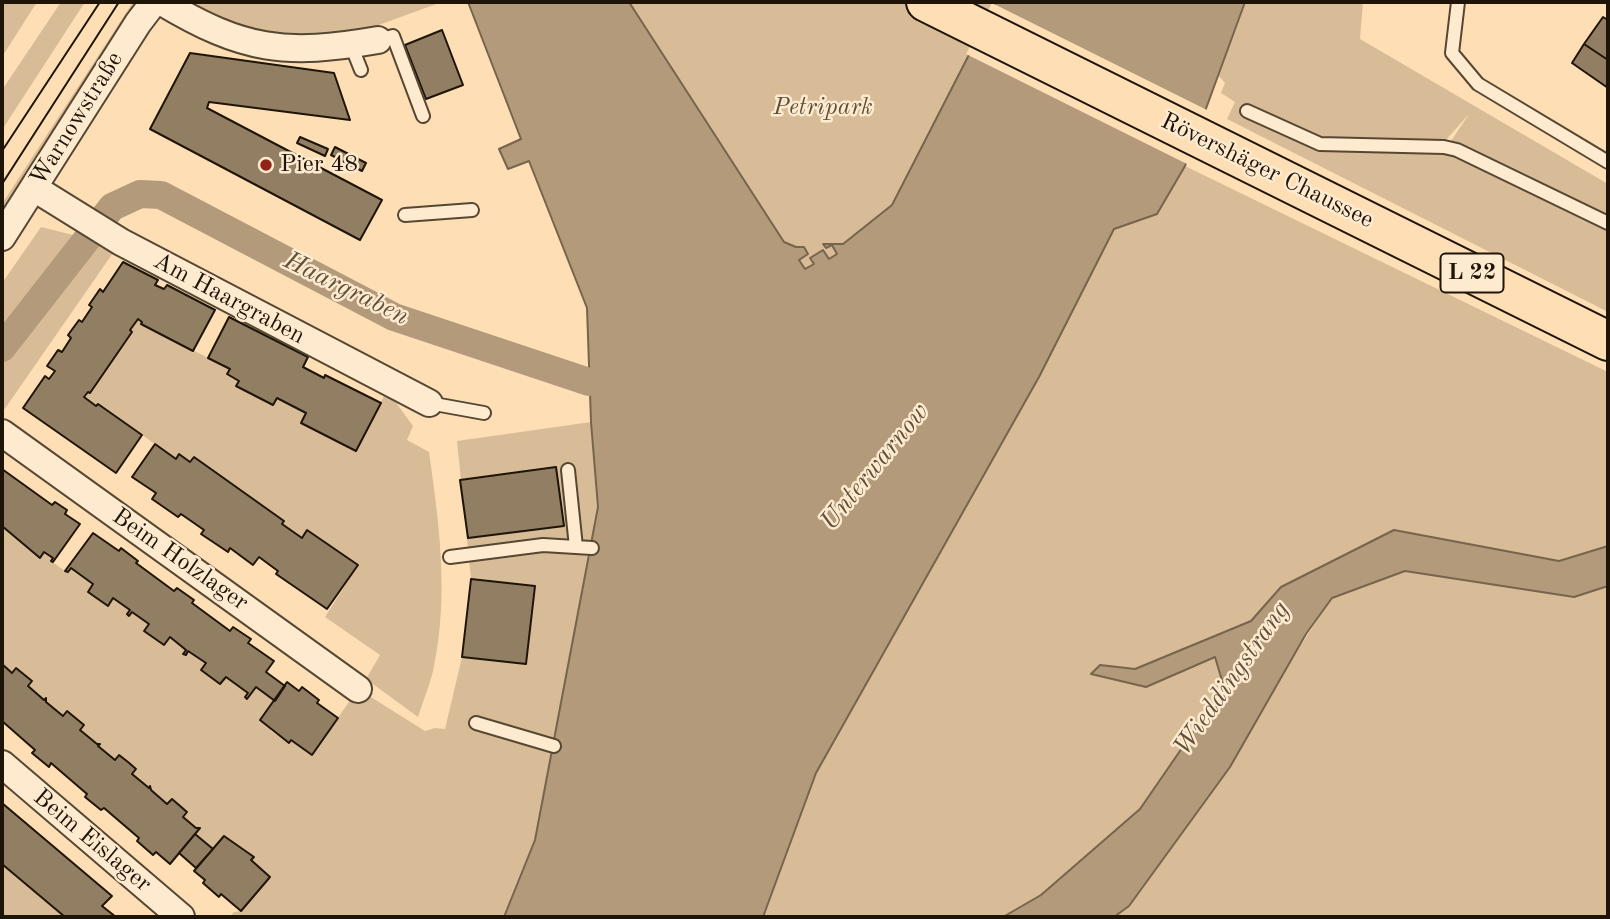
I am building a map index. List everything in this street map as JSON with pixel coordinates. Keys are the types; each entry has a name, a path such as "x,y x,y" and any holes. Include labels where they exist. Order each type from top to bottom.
{"main road":[{"name":"Rövershäger Chaussee","path":"926,2 1608,341"}],"street":[{"name":"Warnowstraße","path":"2,237 138,23 155,2"},
{"path":"162,2 203,26 252,43 312,50 378,40"},
{"name":"Am Haargraben","path":"34,188 121,242 429,403"},
{"name":"Beim Holzlager","path":"2,433 358,689"},
{"name":"Beim Eislager","path":"2,764 181,916"}],"lane":[{"path":"1458,2 1452,53 1478,84 1608,162"},
{"path":"378,40 393,36 423,116"},
{"path":"351,45 360,70"},
{"path":"1247,111 1320,144 1444,147 1457,150 1608,223"},
{"path":"405,215 472,210"},
{"path":"429,403 484,412"},
{"path":"568,470 576,547"},
{"path":"450,557 543,545 592,548"},
{"path":"475,723 554,746"}],"green space":[{"path":"2,2 37,2 2,57"},
{"path":"61,2 85,2 2,130 2,90"},
{"path":"133,2 140,2 2,212 2,204"},
{"path":"196,2 442,2 354,34 268,36 200,10"},
{"name":"Petripark","path":"629,2 996,2 892,205 843,244 832,245 837,254 828,260 822,250 814,264 805,269 799,260 797,247 784,242"},
{"path":"1245,2 1363,2 1360,39 1608,184 1608,312 1227,119 1235,102 1221,93 1225,83 1218,75","holes":["1469,114 1443,153 1319,149 1321,137 1445,141"]},
{"path":"1185,166 1608,372 1608,546 1559,561 1394,530 1281,587 1251,621 1135,669 1146,687 1215,657 1224,687 1140,809 1041,895 1003,917 763,917 816,773 1039,377 1114,229 1157,214"},
{"path":"41,227 77,236 2,336 2,283"},
{"path":"94,242 115,250 4,410 2,364"},
{"path":"138,319 142,324 230,369 227,374 239,381 237,385 277,398 306,413 301,423 356,451 387,390 413,426 407,440 429,452 439,532 442,585 439,639 431,679 418,717 366,679 380,655 325,617 358,565 308,530 302,538 282,524 284,521 194,457 190,462 179,454 176,459 84,397 90,393"},
{"path":"591,422 598,507 592,548 535,840 504,917 230,917 234,912 241,911 270,877 251,860 253,857 224,836 213,849 195,834 200,828 196,828 183,817 187,812 167,804 151,790 151,786 149,788 132,774 136,769 128,762 115,760 98,746 100,744 80,730 84,725 67,711 63,716 28,686 32,681 17,669 12,673 2,664 2,526 39,558 44,552 65,571 68,572 71,568 93,584 108,605 113,598 130,610 129,616 132,612 149,624 145,631 164,645 170,637 186,650 184,654 188,651 206,663 201,671 220,684 226,677 248,693 256,687 275,701 271,731 288,743 291,740 312,755 358,689 425,731 445,729 462,657 471,579 457,441"},
{"path":"1405,571 1574,597 1608,586 1608,917 1114,917 1129,906 1332,598"},
{"path":"2,864 65,917 2,917"}],"water":[{"name":"Unterwarnow","path":"468,2 629,2 784,242 804,247 808,254 799,260 805,269 814,264 810,258 823,250 829,259 837,254 832,245 826,248 823,244 843,244 892,205 996,2 1245,2 1185,166 1157,214 1114,229 1039,377 816,773 763,917 504,917 535,840 598,507 591,422 587,308 529,161 508,169 499,149 521,139"},
{"name":"Wieddingstrang","path":"1394,530 1559,561 1608,546 1608,586 1574,597 1405,571 1332,598 1306,634 1230,767 1129,906 1114,917 1003,917 1041,895 1140,809 1224,687 1215,657 1146,687 1091,674 1100,665 1135,669 1251,621 1281,587"}],"pier":[{"path":"992,3 1209,111 1189,165 966,54"}],"building":[{"path":"1603,17 1608,20 1608,60 1584,44"},
{"path":"442,30 463,85 426,99 405,45"},
{"path":"1584,44 1608,60 1608,88 1572,63"},
{"name":"Pier 48","path":"190,53 334,73 350,120 209,102 207,108 382,200 360,240 150,129"},
{"path":"300,137 328,149 325,156 297,143"},
{"path":"335,147 366,163 362,171 331,155"},
{"path":"123,262 158,280 155,285 164,289 167,285 215,310 193,351 141,324 138,319 90,393 84,397 142,435 116,473 23,408 45,376 49,379 55,371 47,366 58,350 62,352 71,338 68,335 79,320 82,322 92,307 89,305 100,289 103,292"},
{"path":"229,317 308,357 303,367 381,403 356,451 301,423 306,413 277,398 273,405 236,386 239,381 227,374 230,369 208,358"},
{"path":"155,444 176,459 179,454 190,462 194,457 284,521 282,524 302,538 307,530 358,565 327,609 276,574 278,571 259,557 253,565 230,548 228,552 201,534 204,530 181,514 178,517 152,499 156,493 132,477"},
{"path":"556,467 564,526 468,538 460,480"},
{"path":"2,469 52,505 55,502 67,510 65,514 80,524 53,562 53,558 44,552 40,558 2,526"},
{"path":"93,533 119,551 121,548 138,561 136,563 174,591 177,588 194,600 192,603 230,631 233,627 251,639 248,643 274,661 266,672 285,686 275,701 256,687 247,699 245,697 248,693 226,677 220,684 201,670 206,663 188,651 186,655 183,654 186,650 170,637 164,645 144,631 149,624 132,612 129,616 127,614 130,610 113,598 108,606 88,592 93,584 71,568 68,572 65,571"},
{"path":"471,579 535,586 526,664 462,657"},
{"path":"2,664 12,673 16,668 32,681 28,686 44,700 46,698 46,702 63,716 67,711 84,725 80,730 100,744 98,746 115,760 119,755 128,762 136,769 132,774 149,788 150,786 167,804 172,799 187,812 183,817 196,828 200,828 170,864 156,852 153,855 137,841 139,838 104,808 101,810 85,797 87,794 51,763 49,767 32,753 35,750 2,721"},
{"path":"287,682 299,691 302,687 319,700 317,703 338,718 312,755 291,740 289,743 260,720"},
{"path":"2,803 112,896 102,906 116,917 65,917 2,864"},
{"path":"195,834 213,849 196,868 179,853"},
{"path":"224,836 254,857 251,860 270,877 241,911 221,894 219,897 194,871"}],"waterway":[{"name":"Haargraben","path":"2,348 112,207 140,194 161,195 394,317 589,382"}],"tram line":[{"path":"2,151 100,2"},
{"path":"2,184 119,2"}],"place":[{"name":"Pier 48","path":"266,165"}]}
